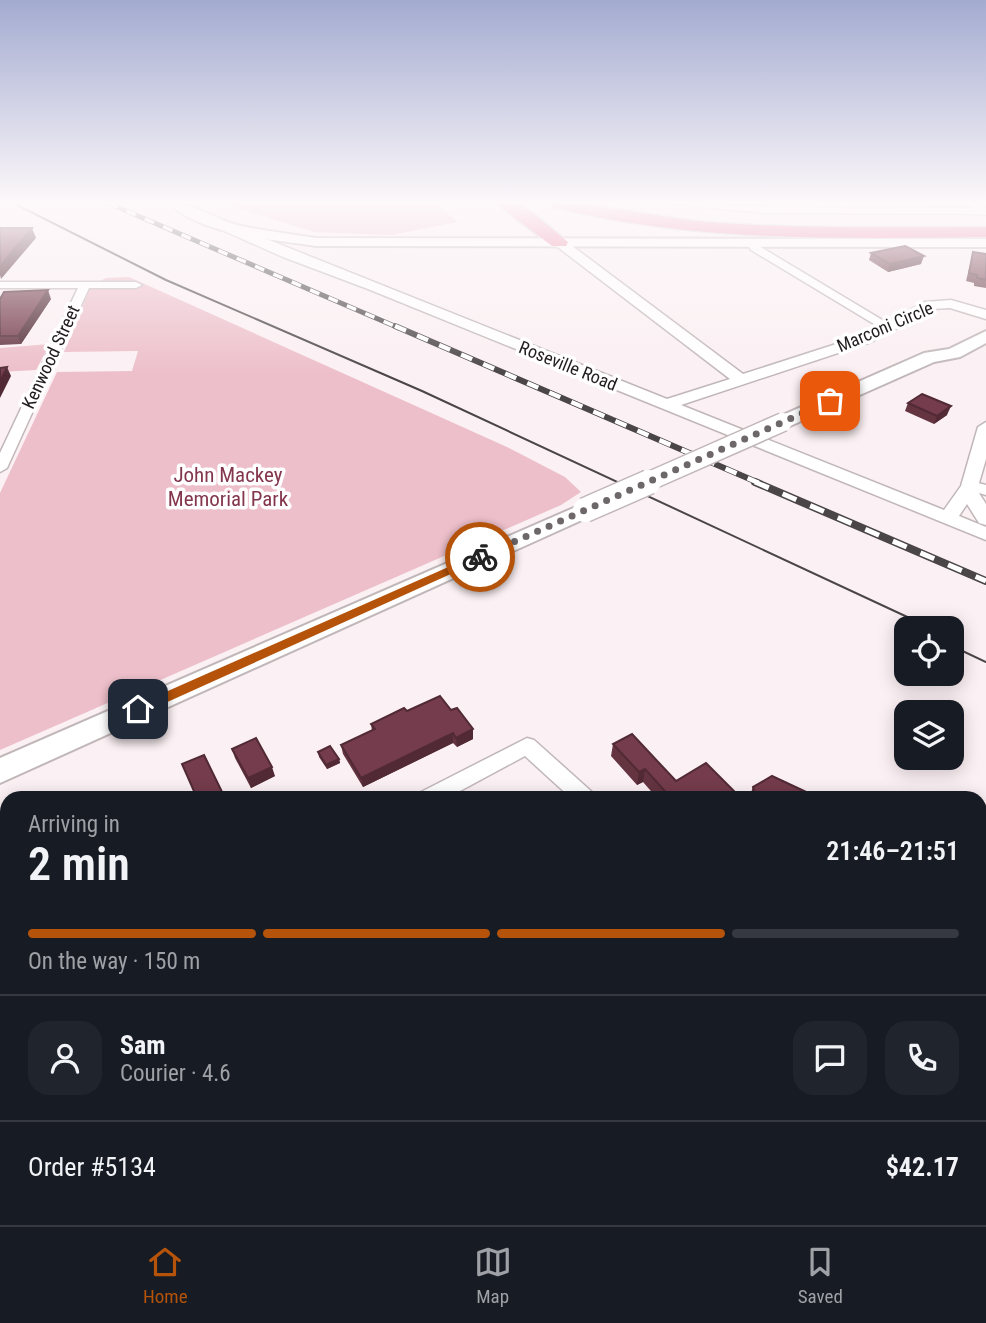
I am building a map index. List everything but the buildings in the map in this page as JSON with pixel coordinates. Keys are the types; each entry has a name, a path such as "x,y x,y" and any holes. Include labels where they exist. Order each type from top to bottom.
{"main road":[{"path":"0,771 930,357 986,317"},
{"path":"930,357 954,353 986,336"}],"street":[{"name":"Roseville Road","path":"306,260 986,534"},
{"path":"775,260 888,327"},
{"path":"584,261 740,379"},
{"path":"0,285 136,285"},
{"name":"Kenwood Street","path":"0,468 85,285"},
{"name":"Marconi Circle","path":"665,405 854,343 925,307 936,304 959,306 986,317"},
{"path":"986,427 977,483 986,519"},
{"path":"948,519 977,483"},
{"path":"441,791 527,746 577,791"}],"green space":[{"name":"John Mackey Memorial Park","path":"129,277 507,447 565,477 581,492 561,505 0,750 0,493 57,372 132,371 138,351 64,352 91,286 106,278"},
{"path":"50,344 36,370 0,372 0,348"}],"tram line":[{"path":"127,260 166,280 422,391 905,616"},
{"path":"964,652 986,662"}],"railway":[{"path":"241,260 399,328"},
{"path":"395,326 759,483"},
{"path":"755,482 986,581"}],"way so far":[{"path":"480,557 830,401"}],"route":[{"path":"138,709 480,557"}]}
